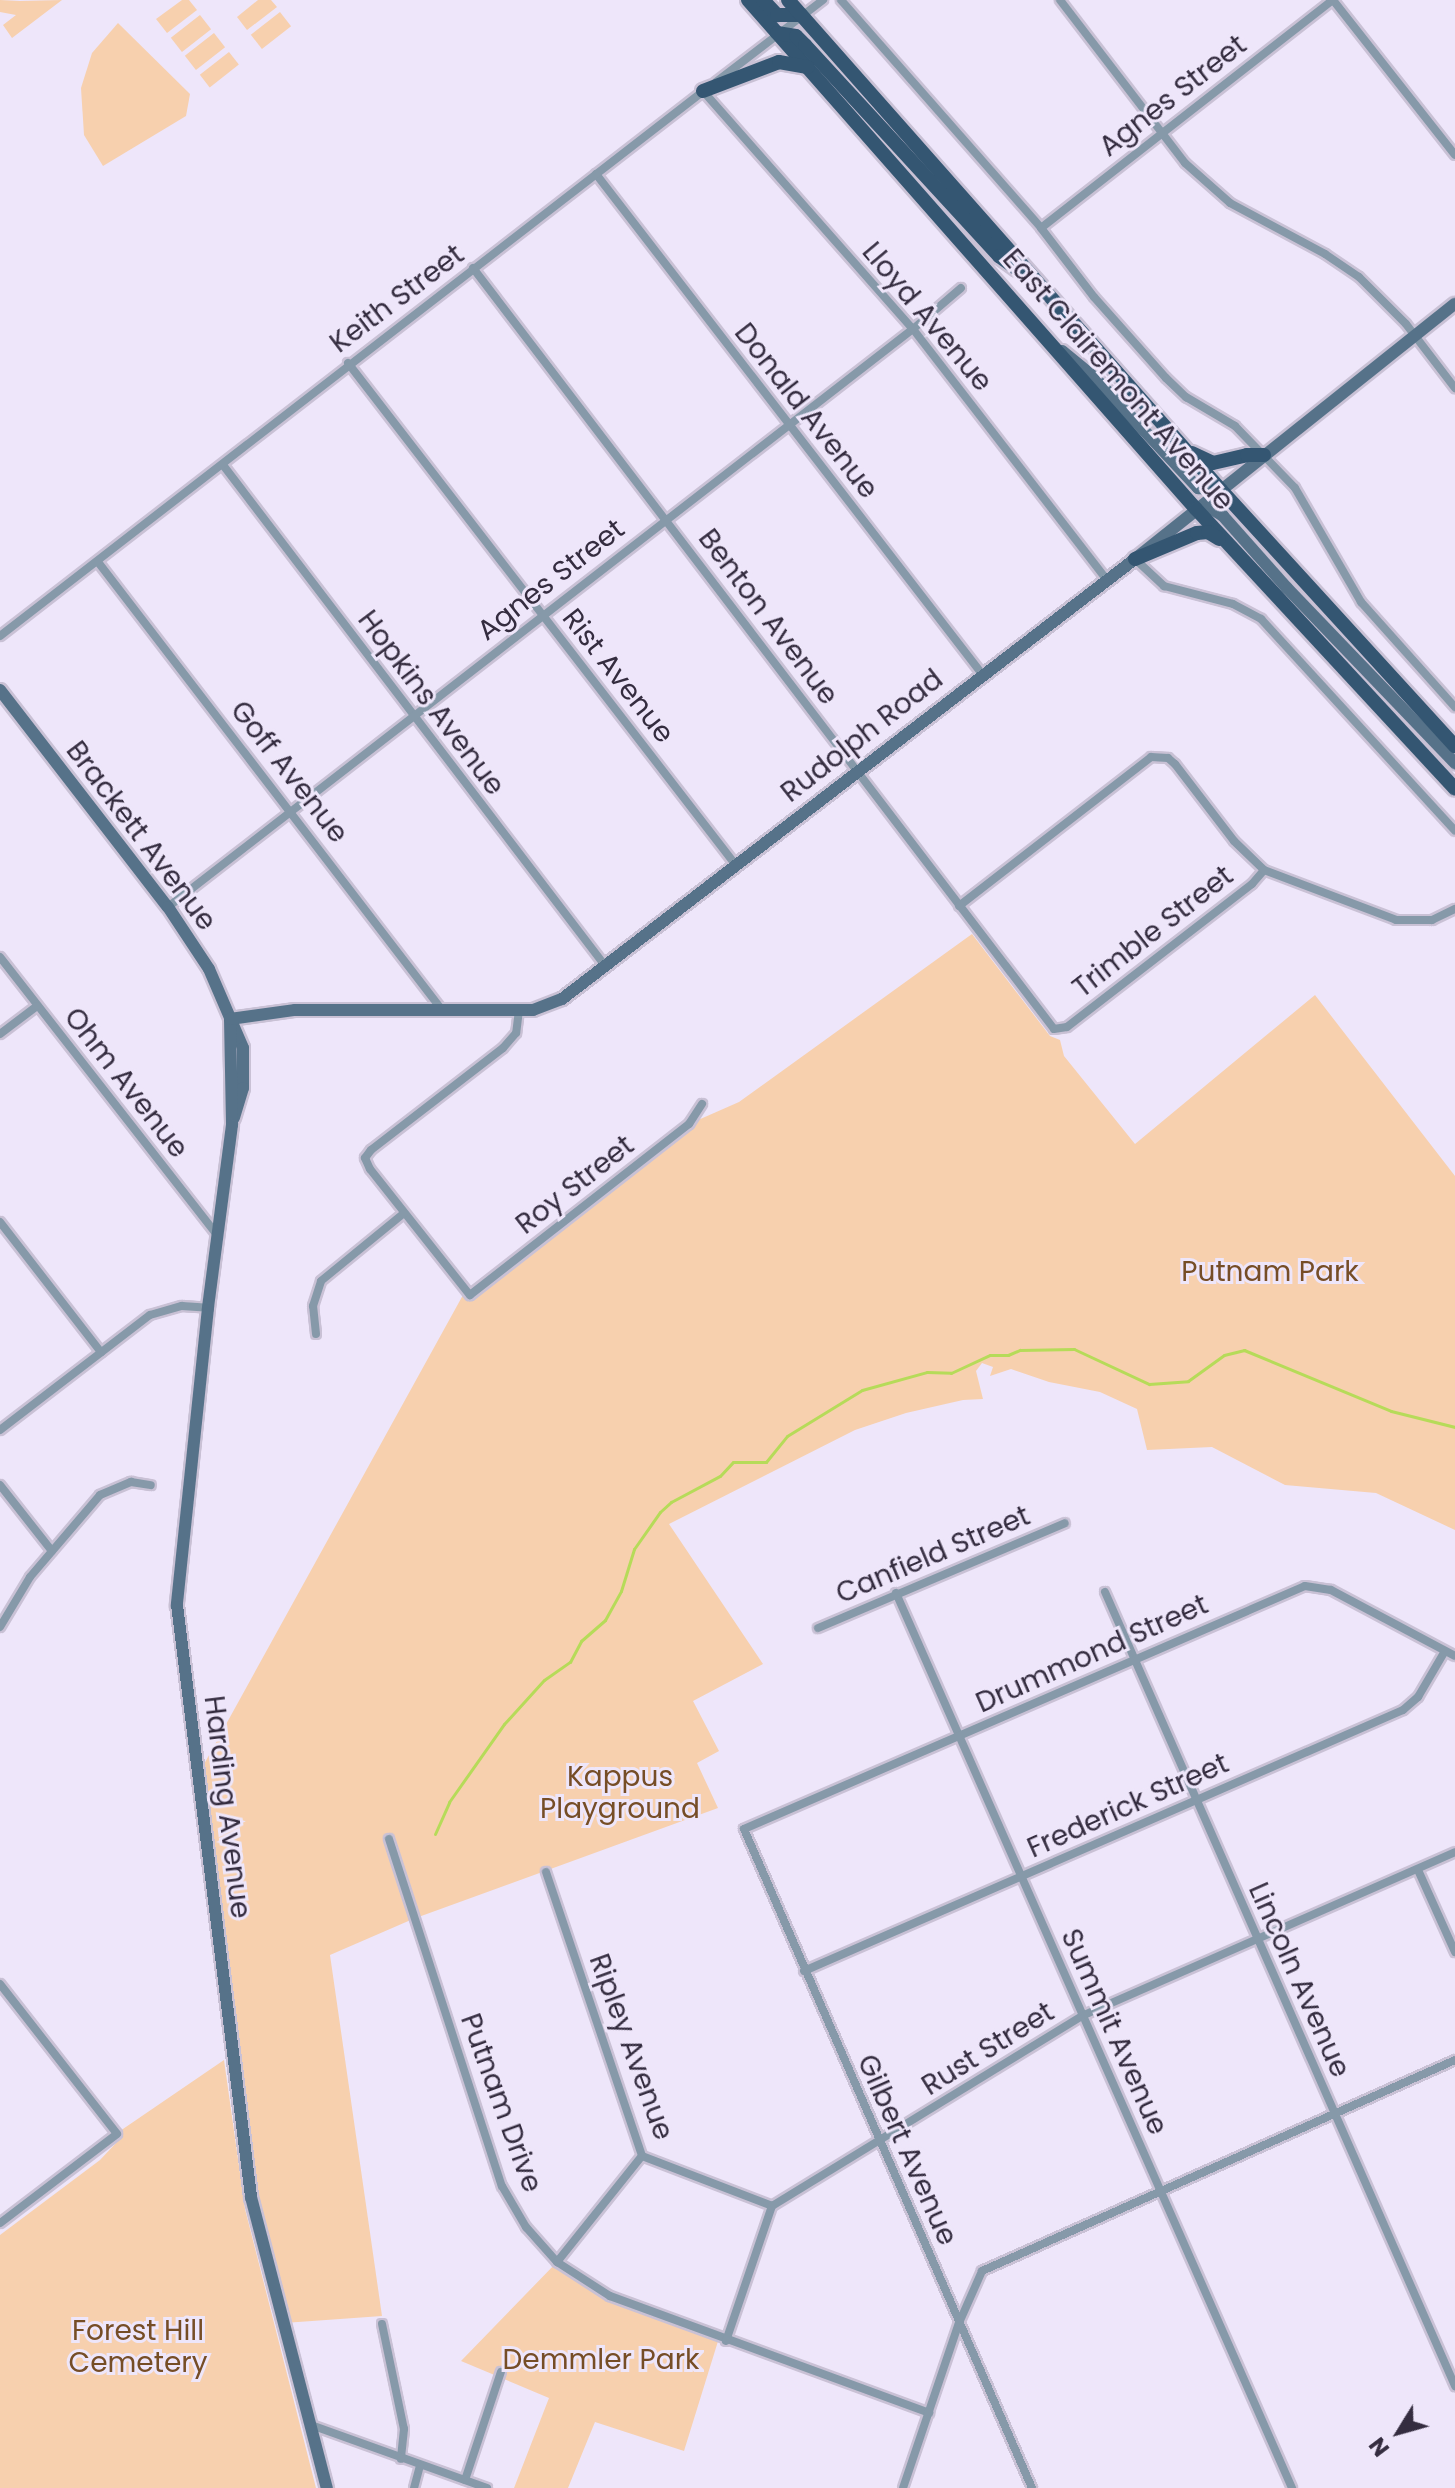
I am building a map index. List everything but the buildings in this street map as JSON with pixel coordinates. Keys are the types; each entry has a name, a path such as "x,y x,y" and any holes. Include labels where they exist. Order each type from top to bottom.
{"main road":[{"name":"East Clairemont Avenue","path":"748,0 1196,509 1455,789"},
{"path":"763,0 777,15 801,15"},
{"name":"East Clairemont Avenue","path":"788,0 1221,490 1455,746"},
{"path":"777,33 796,36 999,256 1037,283"},
{"path":"703,91 779,62 808,67"},
{"path":"1181,445 1213,463 1247,455 1264,455"},
{"path":"1135,559 1172,541 1208,532 1235,551"}],"street":[{"name":"Keith Street","path":"0,636 223,465 348,363 823,0"},
{"path":"841,0 1041,228 1094,297 1166,378 1186,397 1235,426 1264,455 1308,506 1361,602 1455,707"},
{"path":"1060,0 1185,163 1230,203 1343,265 1382,298 1455,388"},
{"path":"1333,0 1455,155"},
{"name":"Agnes Street","path":"1041,228 1333,0"},
{"name":"Lloyd Avenue","path":"703,91 913,329 1106,579"},
{"name":"Donald Avenue","path":"596,174 982,674"},
{"name":"Benton Avenue","path":"473,268 1057,1031"},
{"name":"Agnes Street","path":"168,907 913,329 961,288"},
{"name":"Rudolph Road","path":"230,1019 281,1011 519,1010 543,1007 562,999 1135,559 1455,304"},
{"path":"1044,336 1095,378 1198,488 1221,490"},
{"name":"Rist Avenue","path":"348,363 735,864"},
{"name":"Hopkins Avenue","path":"223,465 606,967"},
{"path":"1196,509 1212,509 1223,516 1287,588 1455,763"},
{"path":"1135,559 1164,586 1233,604 1261,619 1455,831"},
{"name":"Goff Avenue","path":"98,562 442,1010"},
{"name":"Brackett Avenue","path":"0,690 168,907 209,969 230,1019"},
{"path":"959,906 1144,760 1159,756 1175,764 1234,841 1264,870"},
{"name":"Trimble Street","path":"1057,1031 1066,1028 1252,884 1264,870 1396,920 1432,920 1455,909"},
{"name":"Ohm Avenue","path":"0,957 218,1235"},
{"path":"0,1034 37,1006"},
{"path":"316,1334 313,1306 321,1281 404,1213 365,1158 371,1150 503,1048 516,1033 519,1010"},
{"name":"Harding Avenue","path":"230,1019 232,1125 208,1308 177,1605 251,2197 327,2488"},
{"name":"Roy Street","path":"404,1213 470,1295 689,1124 702,1104"},
{"path":"0,1222 101,1352"},
{"path":"0,1430 150,1315 166,1308 208,1308"},
{"path":"0,1627 30,1577 100,1495 131,1482 151,1485"},
{"path":"0,1485 52,1551"},
{"name":"Canfield Street","path":"818,1628 1065,1523"},
{"name":"Drummond Street","path":"744,1829 1305,1586 1331,1590 1455,1656"},
{"name":"Lincoln Avenue","path":"1105,1592 1256,1941 1455,2386"},
{"name":"Summit Avenue","path":"896,1593 1292,2488"},
{"name":"Frederick Street","path":"804,1971 1403,1710 1418,1697 1445,1651"},
{"name":"Gilbert Avenue","path":"744,1829 1032,2488"},
{"name":"Putnam Drive","path":"389,1839 502,2186 526,2227 557,2262 610,2296 929,2413"},
{"name":"Rust Street","path":"772,2206 1084,2015 1455,1852"},
{"path":"1418,1870 1455,1952"},
{"name":"Ripley Avenue","path":"546,1872 642,2156 772,2206"},
{"path":"0,1984 117,2134 0,2223"},
{"path":"903,2488 974,2282 993,2263 1455,2060"},
{"path":"557,2262 642,2156"},
{"path":"726,2341 772,2206"},
{"path":"382,2324 404,2429 401,2459"},
{"path":"465,2480 501,2372"},
{"path":"310,2425 487,2488"},
{"path":"414,2488 420,2466"}],"green space":[{"path":"0,0 62,0 12,38 3,25 16,15 0,12"},
{"path":"182,0 189,0 197,10 167,33 156,19"},
{"path":"258,0 271,0 277,7 247,30 237,17"},
{"path":"280,12 291,26 262,49 251,35"},
{"path":"200,15 211,29 182,52 171,38"},
{"path":"118,23 190,94 186,116 103,166 84,135 81,88 92,53"},
{"path":"214,33 225,47 196,70 185,56"},
{"path":"229,52 239,65 210,87 200,75"},
{"name":"Putnam Park","path":"972,934 1050,1036 1060,1040 1064,1056 1135,1144 1315,995 1455,1176 1455,1530 1376,1493 1285,1485 1212,1447 1147,1450 1137,1409 1100,1392 1049,1382 1011,1369 990,1376 993,1367 982,1363 976,1371 983,1399 963,1400 906,1413 855,1430 669,1524 763,1664 693,1701 719,1751 697,1763 718,1808 413,1919 330,1955 382,2316 284,2323 251,2197 198,1775 463,1295 470,1295 689,1124 739,1102"},
{"name":"Forest Hill Cemetery","path":"224,2060 245,2209 316,2488 0,2488 0,2235 100,2160 117,2142 120,2131"},
{"name":"Demmler Park","path":"557,2262 610,2296 719,2338 684,2451 595,2422 568,2488 514,2488 549,2398 461,2361"}],"waterway":[{"path":"435,1834 449,1802 504,1724 544,1680 570,1662 581,1641 605,1620 621,1591 634,1549 660,1512 671,1502 720,1476 733,1462 766,1462 787,1436 862,1390 927,1372 951,1373 990,1355 1008,1355 1020,1350 1074,1349 1149,1384 1188,1381 1224,1355 1244,1350 1391,1411 1455,1427"}],"park label":[{"name":"Kappus Playground","path":"620,1793"}]}
